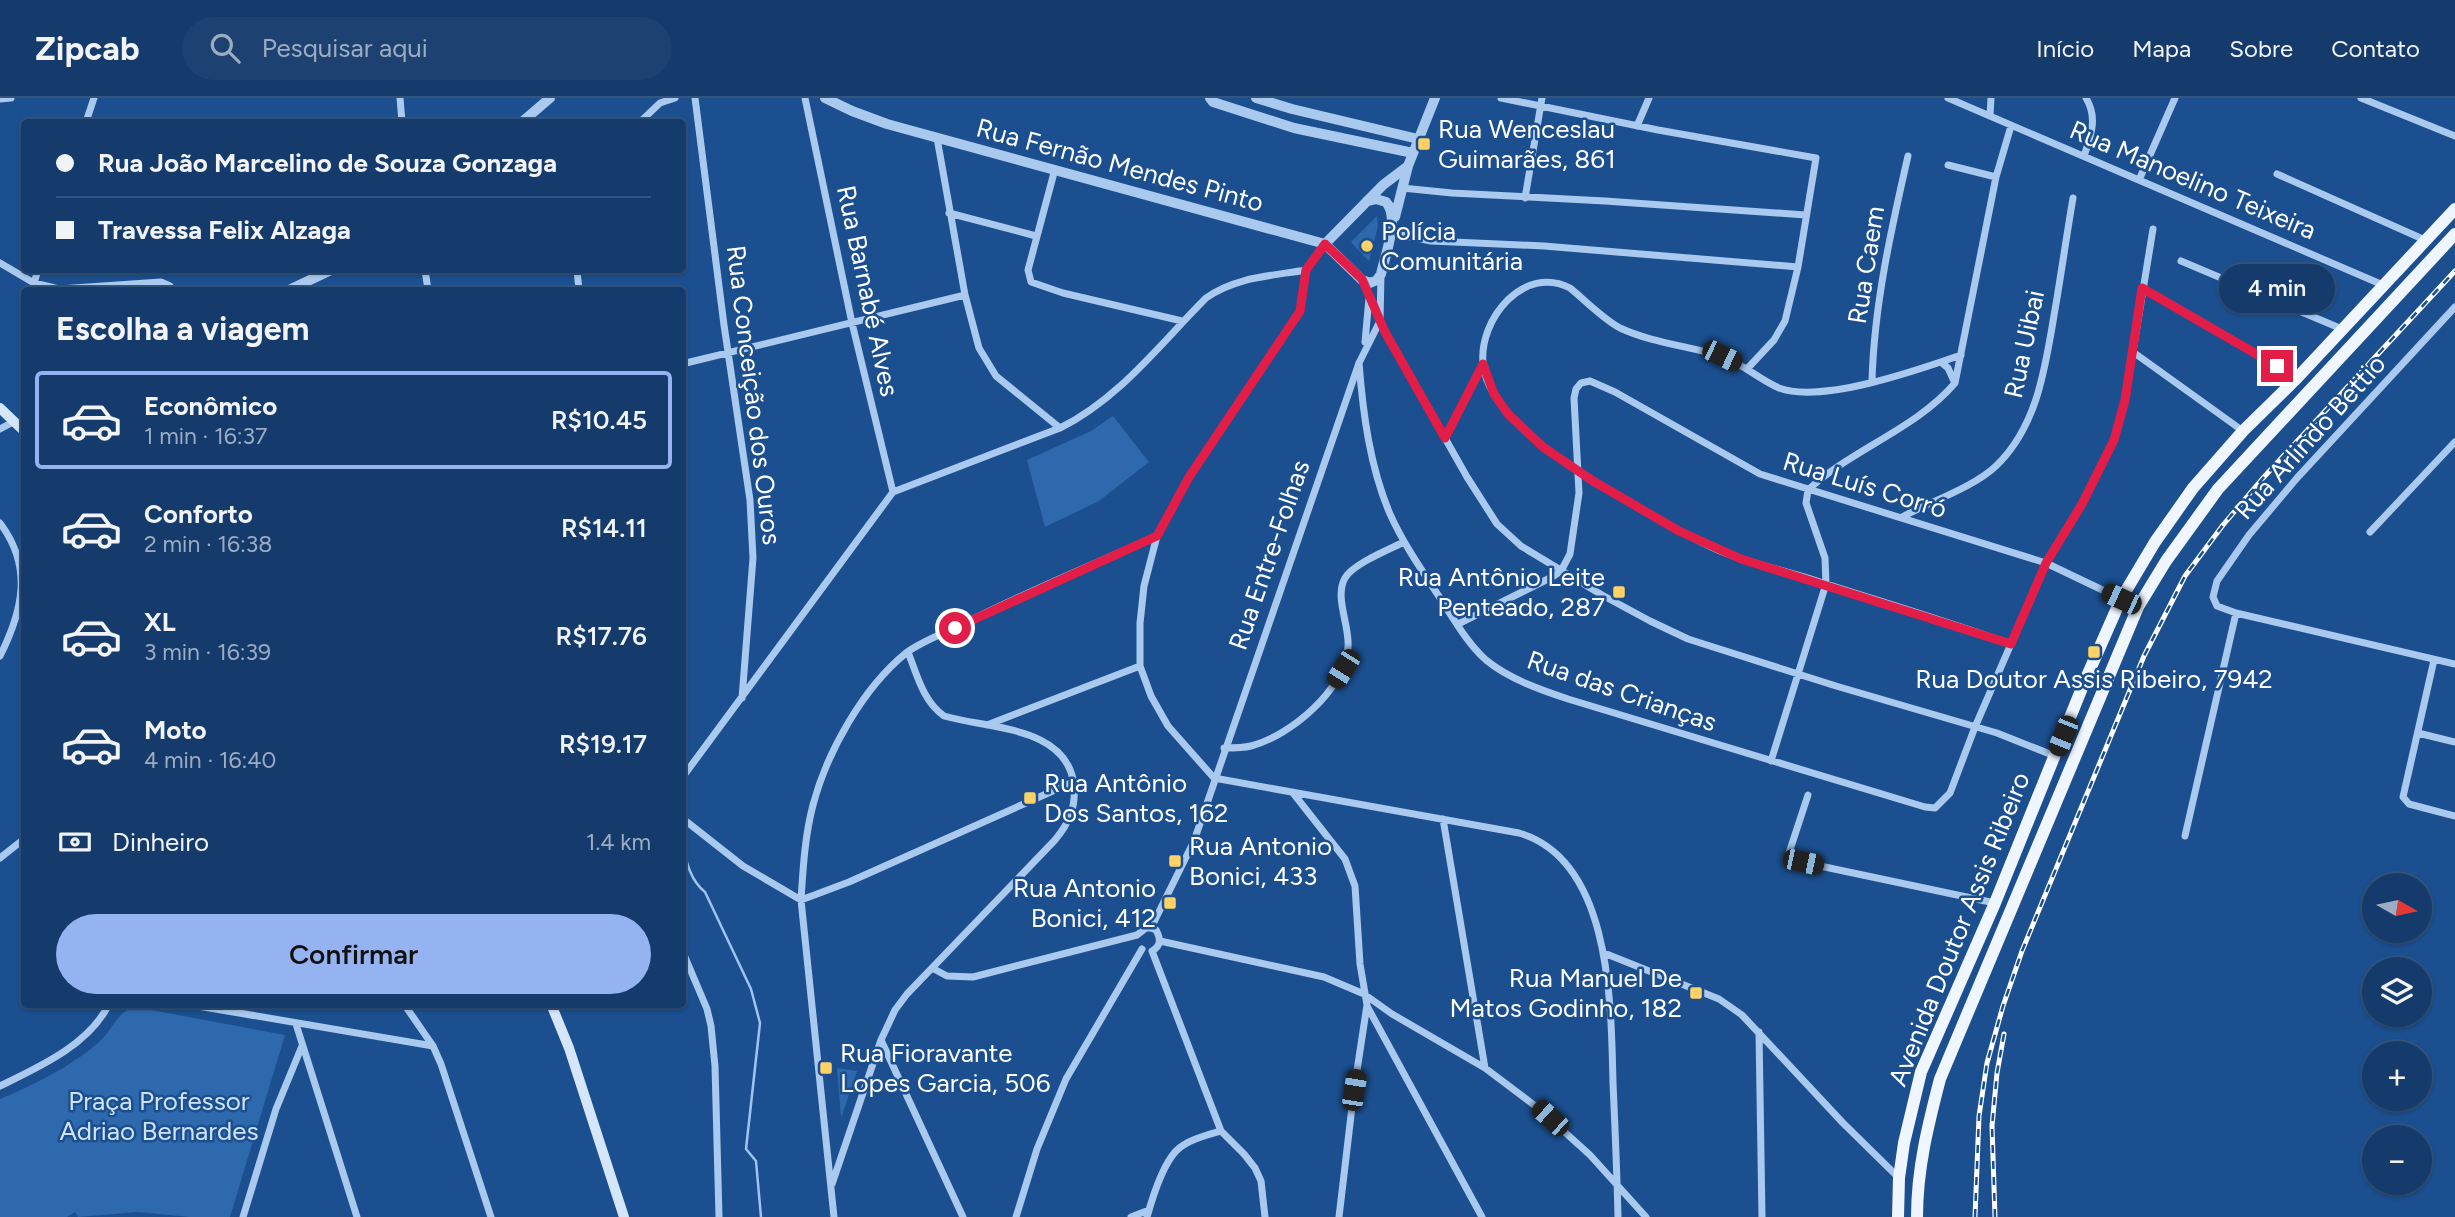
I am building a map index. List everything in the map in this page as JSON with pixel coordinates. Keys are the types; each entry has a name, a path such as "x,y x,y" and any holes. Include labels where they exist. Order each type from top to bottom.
{"main road":[{"name":"Avenida Doutor Assis Ribeiro","path":"1898,1217 1899,1178 1921,1072 1995,903 2121,599 2174,513 2202,480 2244,431 2455,209"},
{"path":"2138,607 2180,540 2218,489 2455,233"},
{"path":"0,408 20,419"},
{"path":"2202,480 2205,486 2218,489"},
{"name":"Avenida Doutor Assis Ribeiro","path":"1917,1217 1925,1134 1940,1079 2138,607"},
{"path":"553,1008 569,1048 624,1217"}],"street":[{"path":"0,99 11,98"},
{"path":"87,119 94,98"},
{"path":"400,98 402,119"},
{"path":"526,119 550,98"},
{"path":"643,119 660,103 675,98"},
{"name":"Rua Conceição dos Ouros","path":"695,98 752,533 751,598 742,699"},
{"name":"Rua Barnabé Alves","path":"805,98 852,323 893,492"},
{"name":"Rua Fernão Mendes Pinto","path":"825,98 887,124 1325,244"},
{"path":"1200,98 1294,128 1413,153"},
{"path":"1256,98 1418,139"},
{"path":"1380,321 1381,274 1402,188 1435,98"},
{"path":"1501,98 1541,101 1637,126 1816,158 1789,307 1780,332 1747,369"},
{"path":"1637,126 1649,98"},
{"name":"Rua Manoelino Teixeira","path":"1948,98 2383,285"},
{"path":"1990,116 1992,98"},
{"path":"2084,156 2093,121 2092,110 2086,98"},
{"path":"2139,180 2175,98"},
{"path":"2361,98 2455,136"},
{"path":"1525,198 1541,101"},
{"path":"1771,761 1826,584 1825,558 1805,503 1808,490 1844,462 1917,416 1955,383 1996,177 2011,126"},
{"path":"937,138 965,295 979,348 996,376 1060,428"},
{"name":"Rua Caem","path":"1872,381 1875,338 1889,242 1908,156"},
{"path":"1948,165 1996,177"},
{"path":"1408,166 1367,201 1325,244 1306,270 1300,311 1189,477 1157,536 1144,586 1140,623 1140,666 1151,696 1168,726 1214,778 1520,833 1545,843 1566,862 1583,891 1604,953 1610,1004 1618,1217"},
{"path":"1055,169 1036,236 1028,274 1031,282 1182,321"},
{"path":"2277,174 2426,240"},
{"path":"1402,188 1805,215"},
{"name":"Rua Uibai","path":"1902,518 1994,468 2021,435 2035,402 2044,370 2073,198"},
{"path":"1367,201 1382,200 1390,205 1391,233"},
{"path":"949,213 1036,236"},
{"path":"1975,727 2046,563 2082,504 2114,440 2125,400 2153,229"},
{"path":"1391,233 1431,241 1544,246 1798,267"},
{"path":"1325,244 1362,279 1380,321 1467,477 1497,524 1521,546 1650,621 1688,639 1975,727 2055,756"},
{"path":"2181,261 2342,330"},
{"path":"0,263 34,283 51,287"},
{"path":"686,773 893,492 1060,428 1097,407 1206,298 1228,285 1306,270"},
{"path":"34,283 37,273"},
{"path":"295,287 325,273"},
{"path":"1362,279 1374,282 1381,274"},
{"path":"107,287 161,282 170,287"},
{"path":"1445,438 1483,364 1488,330 1504,302 1526,287 1553,282 1570,288 1622,328 1722,356 1766,382 1796,392 1833,390 1961,355"},
{"path":"2142,288 2297,378"},
{"path":"686,363 965,295"},
{"name":"Rua Entre-Folhas","path":"1365,347 1369,298"},
{"name":"Rua Arlindo Bettio","path":"2236,613 2218,607 2213,597 2217,582 2249,535 2297,478 2455,307"},
{"name":"Rua Entre-Folhas","path":"1151,928 1194,841 1359,363 1380,321"},
{"path":"2133,352 2244,431"},
{"path":"1941,362 1948,368 1955,383"},
{"name":"Rua das Crianças","path":"1359,363 1373,462 1390,513 1404,542 1458,624 1485,659 1505,673 1536,687 1664,730 1924,807 1935,808 1950,793 1975,727"},
{"path":"1483,364 1494,394 1508,414 1543,447 1659,519 1717,549 2011,644"},
{"name":"Rua Luís Corró","path":"1580,472 1574,398 1581,383 1590,381 1615,392 1749,469 1808,490 2046,563 2138,607"},
{"path":"0,429 20,419"},
{"path":"2371,531 2455,442"},
{"path":"1458,624 1562,571 1573,540 1580,472"},
{"path":"0,523 17,552 21,594 13,626 0,656"},
{"path":"834,1217 801,900 812,806 840,737 868,694 908,652 979,616 1157,536"},
{"path":"1224,748 1250,746 1266,741 1298,722 1324,698 1347,660 1348,636 1341,592 1343,582 1354,568 1404,542"},
{"path":"2185,836 2236,613 2455,664"},
{"path":"831,1187 881,1040 895,1010 1062,832 1073,812 1073,782 1069,766 1056,749 1028,735 944,716 935,710 928,700 908,652"},
{"path":"2434,660 2404,800 2419,807 2455,816"},
{"path":"986,726 1140,666"},
{"path":"2418,733 2455,742"},
{"path":"801,900 849,882 1073,782"},
{"path":"1293,793 1334,843 1351,871 1367,1005 1482,1217"},
{"path":"1808,795 1787,859 1995,903"},
{"path":"1443,819 1485,1068"},
{"path":"686,821 743,866 801,900"},
{"path":"0,858 21,841"},
{"path":"932,968 947,976 973,977 1138,935 1146,928 1156,930 1160,941"},
{"path":"1138,935 1136,940 1142,949 1152,951"},
{"path":"1160,941 1324,977 1364,994 1392,1014 1485,1068 1538,1108 1590,1155 1646,1217"},
{"path":"1152,951 1160,941"},
{"path":"1016,1217 1037,1149 1066,1079 1142,949"},
{"path":"1152,951 1221,1131 1255,1168 1261,1181 1265,1217"},
{"path":"1604,953 1719,999 1742,1015 1843,1123 1899,1178"},
{"path":"686,959 707,1009 711,1026 715,1066 719,1217"},
{"path":"1339,1217 1367,1005"},
{"path":"0,1086 78,1042 96,1026 107,1008"},
{"path":"208,1008 433,1046"},
{"path":"407,1008 433,1046 491,1217"},
{"path":"296,1024 357,1217"},
{"path":"1759,1032 1762,1217"},
{"path":"881,1040 963,1217"},
{"path":"243,1217 276,1109 302,1045"},
{"path":"1131,1217 1148,1214 1167,1164 1177,1150 1204,1136 1221,1131"}],"green space":[{"path":"1377,216 1378,226 1369,261 1351,242"},
{"path":"1113,416 1149,462 1099,501 1045,527 1027,460 1091,431"},
{"name":"Praça Professor Adriao Bernardes","path":"132,1008 285,1035 230,1217 190,1217 138,1212 78,1217 75,1212 67,1217 0,1217 0,1099 68,1065 93,1047 123,1013"},
{"path":"837,1068 857,1071 841,1118"}],"waterway":[{"path":"686,858 751,989 760,1023 746,1149 756,1161 761,1217"}],"railway":[{"path":"1975,1217 1979,1116 1987,1063 2003,1006 2022,951 2144,656 2185,576 2223,525 2263,478 2455,271"},
{"path":"1995,1217 1992,1126 2004,1034"}],"place":[{"name":"Rua Wenceslau Guimarães, 861","path":"1424,144"},
{"name":"Polícia Comunitária","path":"1367,246"},
{"name":"Rua Antônio Leite Penteado, 287","path":"1619,592"},
{"name":"Rua Doutor Assis Ribeiro, 7942","path":"2094,652"},
{"name":"Rua Antônio Dos Santos, 162","path":"1030,798"},
{"name":"Rua Antonio Bonici, 433","path":"1175,861"},
{"name":"Rua Antonio Bonici, 412","path":"1170,903"},
{"name":"Rua Manuel De Matos Godinho, 182","path":"1696,993"},
{"name":"Rua Fioravante Lopes Garcia, 506","path":"826,1068"}],"route":[{"path":"955,628 1157,536 1189,477 1300,311 1306,270 1325,244 1362,279 1385,332 1445,438 1483,364 1494,394 1523,430 1593,481 1679,531 1741,559 2011,644 2046,563 2082,504 2114,440 2125,400 2142,288 2277,366"}]}
